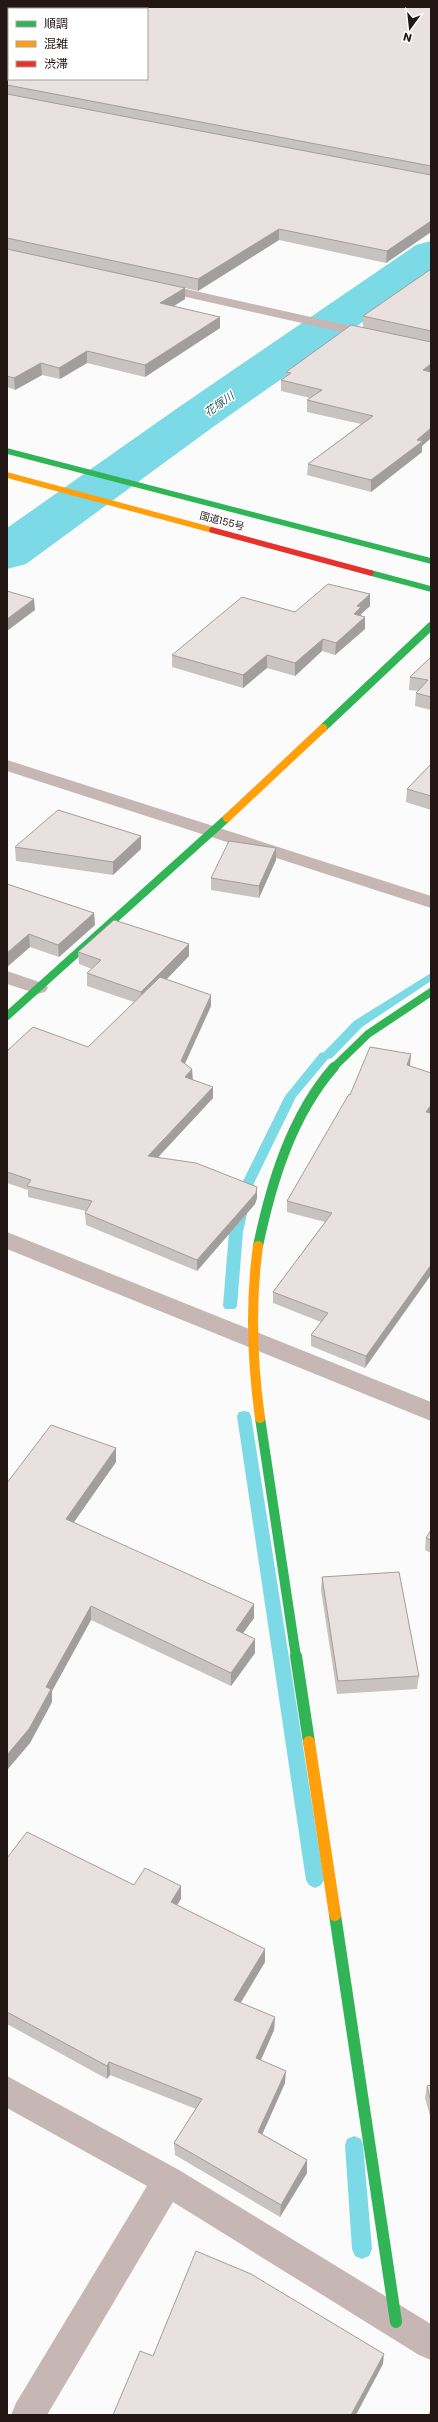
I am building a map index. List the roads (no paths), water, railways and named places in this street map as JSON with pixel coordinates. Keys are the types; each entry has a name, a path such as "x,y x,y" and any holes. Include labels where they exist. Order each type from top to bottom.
{"main road":[{"name":"国道155号","path":"7,451 431,561"},
{"name":"国道155号","path":"7,475 431,589"},
{"path":"7,1016 213,832 431,626"},
{"path":"396,2322 252,1364 252,1340 255,1264 265,1218 286,1152 302,1120 321,1085 348,1050 431,992"}],"street":[{"path":"146,284 431,348"},
{"path":"7,765 431,902"},
{"path":"7,977 38,988"},
{"path":"7,1240 431,1412"},
{"path":"7,2090 168,2181 431,2343"},
{"path":"28,2415 168,2181"}],"waterway":[{"name":"花塚川","path":"7,553 196,417 431,254"},
{"path":"230,1306 236,1232 248,1183 291,1096 324,1056 328,1055 358,1024 431,976"},
{"path":"244,1416 315,1880"},
{"path":"354,2145 362,2249"}]}
